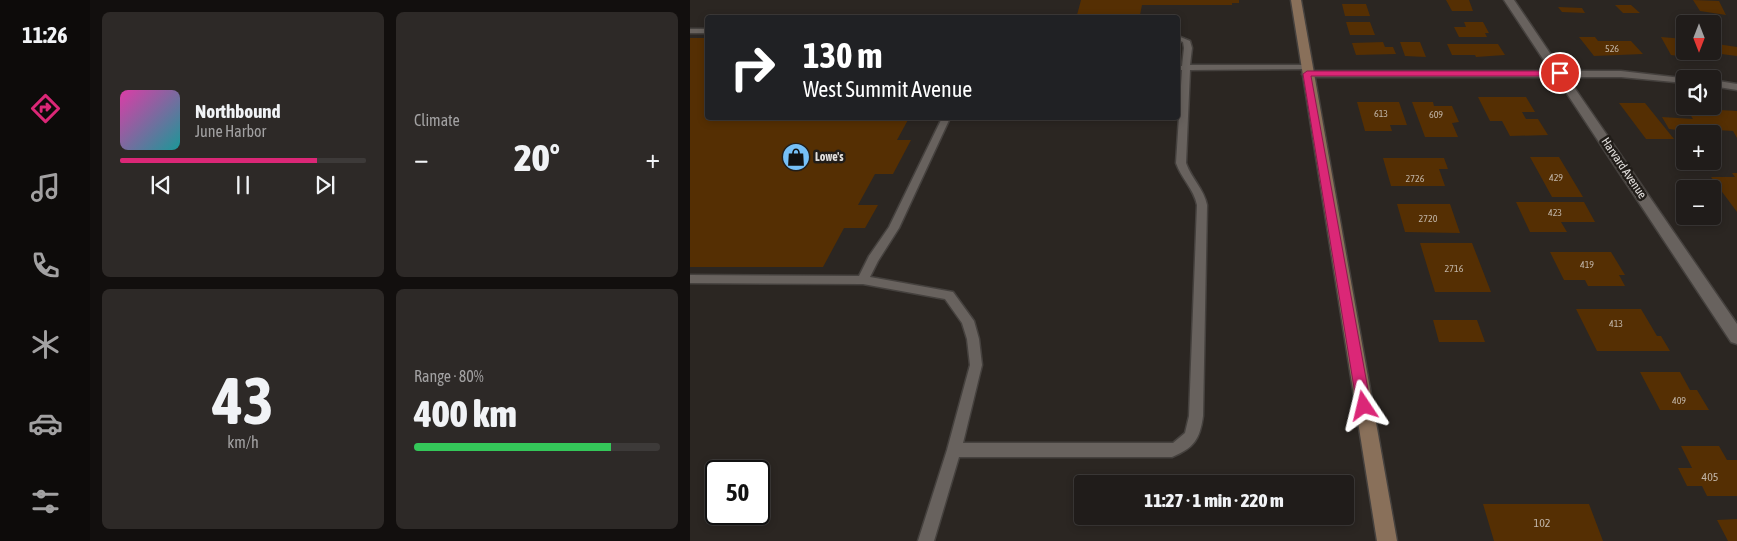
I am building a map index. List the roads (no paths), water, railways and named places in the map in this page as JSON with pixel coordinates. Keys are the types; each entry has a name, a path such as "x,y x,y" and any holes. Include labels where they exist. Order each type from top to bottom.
{"main road":[{"path":"1296,0 1306,70 1387,541"}],"street":[{"name":"Harvard Avenue","path":"1509,0 1737,337"},
{"path":"1306,70 1621,74 1676,79"},
{"path":"1721,84 1737,87"}],"lane":[{"path":"690,31 705,31"},
{"path":"954,450 1164,451 1178,448 1189,441 1193,434 1196,416 1202,204 1197,188 1184,172 1181,163 1182,68 1188,44 1186,40 1180,38"},
{"path":"1182,68 1306,70"},
{"path":"863,280 873,259 894,228 945,120"},
{"path":"690,280 863,280 948,295 968,321 973,339 976,365 954,450 926,541"}],"place":[{"name":"Lowe's","path":"796,157"}]}
